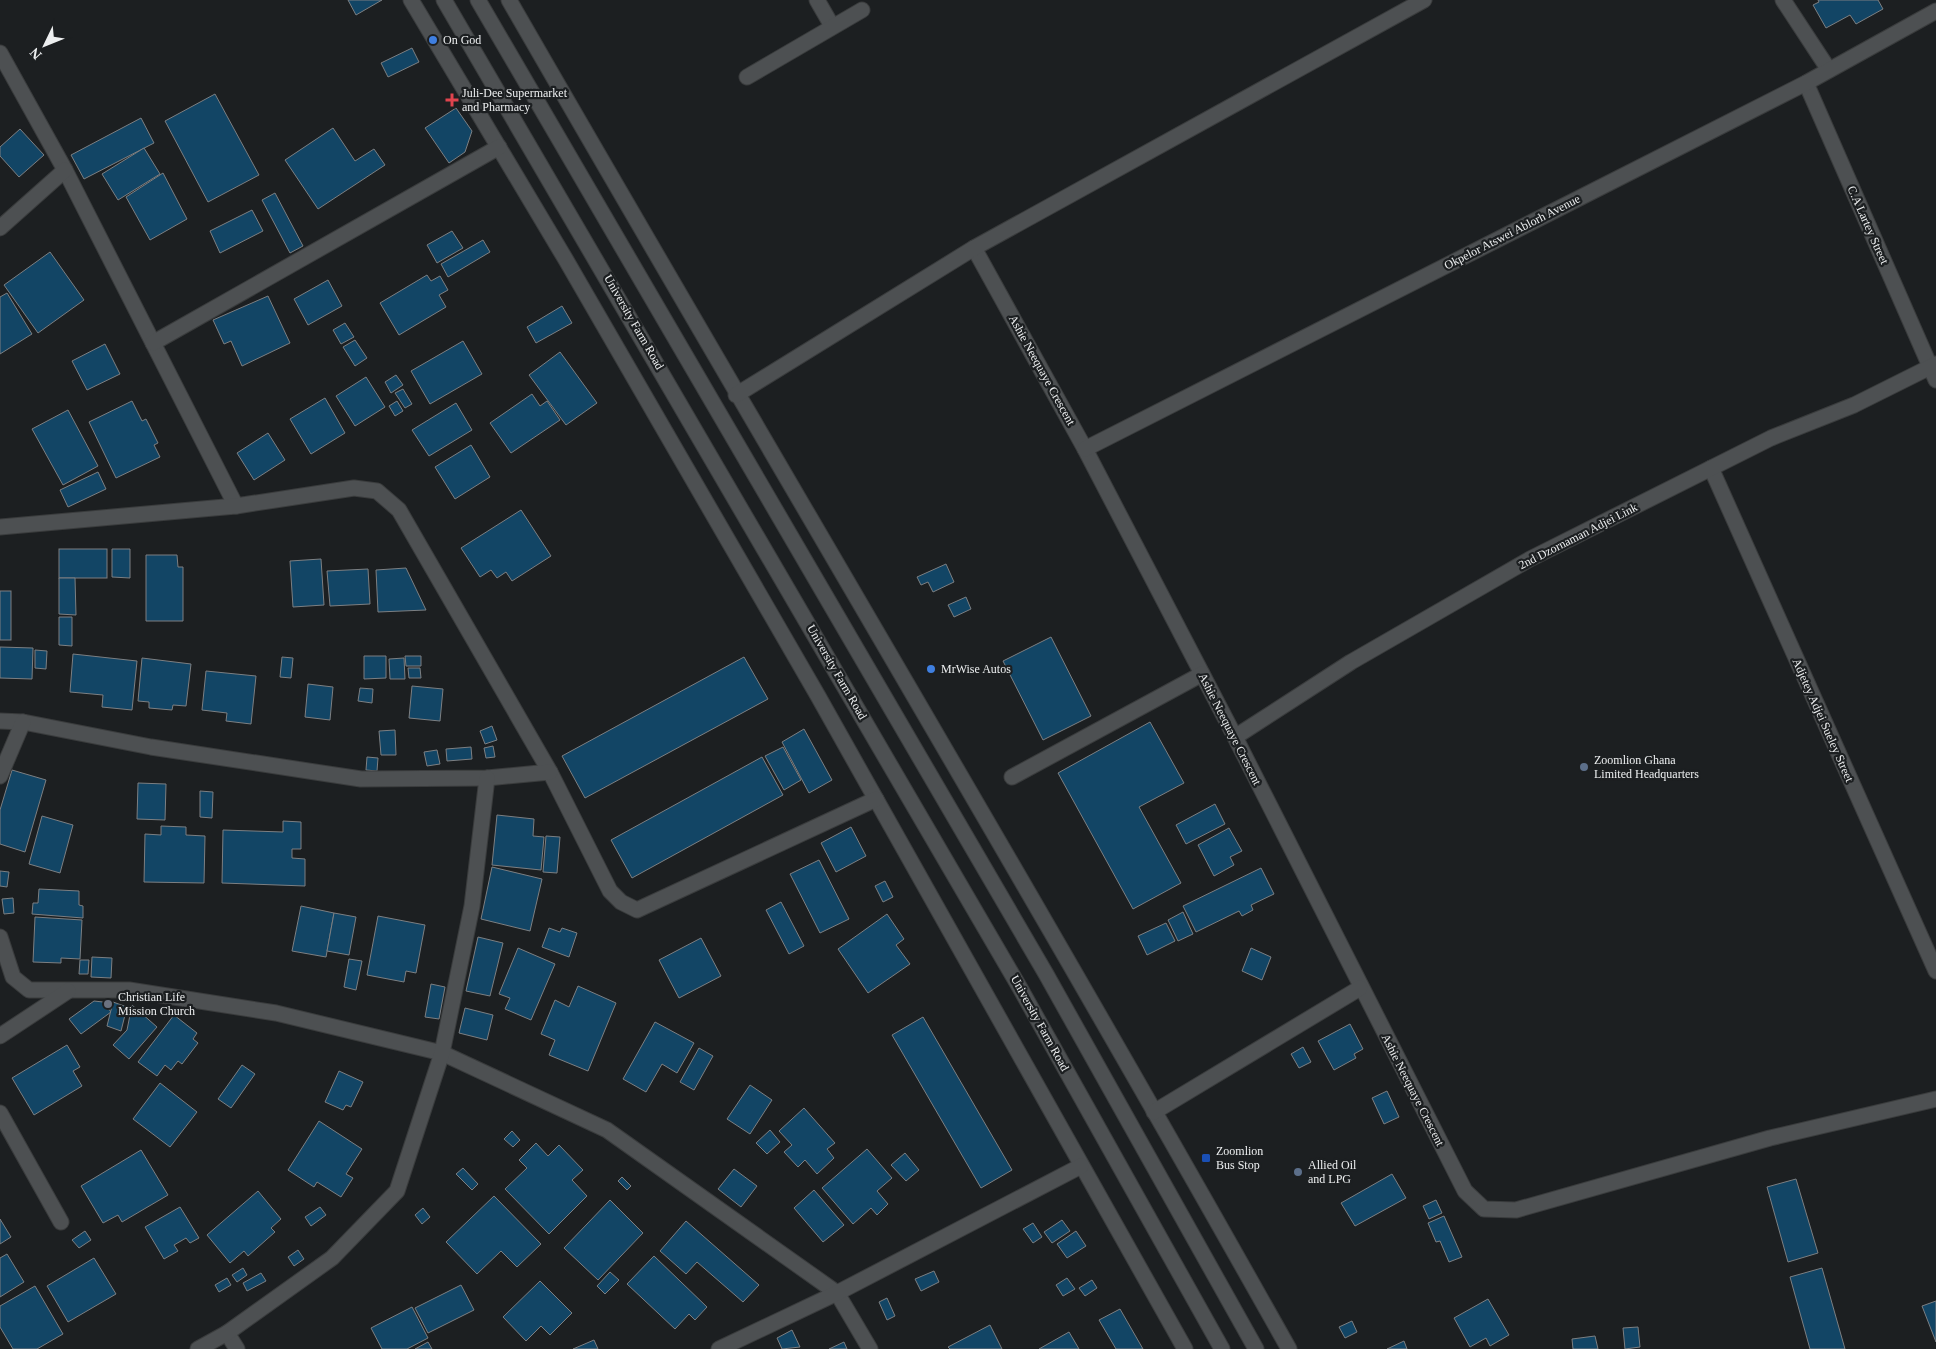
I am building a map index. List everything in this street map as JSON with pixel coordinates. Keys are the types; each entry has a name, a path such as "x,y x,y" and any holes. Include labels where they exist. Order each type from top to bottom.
{"street":[{"path":"411,0 499,147 804,670 1185,1349"},
{"name":"University Farm Road","path":"444,0 1020,988 1222,1349"},
{"path":"478,0 1046,974 1256,1349"},
{"path":"508,0 1154,1112 1289,1349"},
{"path":"817,0 832,26"},
{"path":"736,395 974,248 1424,0"},
{"path":"1783,0 1829,70"},
{"path":"747,77 862,10"},
{"name":"Okpelor Atswei Ablorh Avenue","path":"1085,449 1806,83 1936,11"},
{"path":"0,53 65,170 236,506"},
{"name":"C.A Lartey Street","path":"1806,83 1934,370"},
{"path":"153,343 499,147"},
{"path":"0,228 65,170"},
{"name":"Ashie Neequaye Crescent","path":"974,248 1085,449 1235,737 1360,988 1465,1191 1484,1209 1516,1210 1770,1138 1936,1099"},
{"name":"2nd Dzornaman Adjei Link","path":"1235,737 1352,662 1530,560 1771,438 1854,405 1934,370"},
{"name":"Adjetey Adjei Sueley Street","path":"1711,468 1936,971"},
{"path":"0,527 236,506 354,488 377,491 399,510 550,772 610,891 621,902 637,910 876,799"},
{"path":"1012,777 1202,674"},
{"path":"0,721 23,722 151,747 361,779 487,778 550,772"},
{"path":"0,776 23,722"},
{"path":"198,1349 228,1332 332,1258 397,1192 442,1053 472,906 487,778"},
{"path":"0,936 12,977 29,990 129,990 276,1013 442,1053 607,1130 836,1293 870,1349"},
{"path":"1154,1112 1360,988"},
{"path":"0,1036 68,991"},
{"path":"0,1113 61,1222"},
{"path":"719,1349 836,1293 1081,1166"},
{"path":"228,1332 237,1349"}],"building":[{"path":"348,0 382,0 356,15"},
{"path":"1818,0 1878,0 1883,9 1856,24 1850,15 1826,28 1813,5 1819,2"},
{"path":"412,48 419,62 388,77 381,63"},
{"path":"215,94 259,175 208,202 165,121"},
{"path":"456,108 472,131 465,152 449,163 425,128"},
{"path":"141,118 154,143 84,179 71,155"},
{"path":"333,128 355,161 374,149 385,165 318,209 285,160"},
{"path":"20,129 44,155 19,177 0,156 0,147"},
{"path":"144,148 160,174 118,200 102,174"},
{"path":"163,173 187,219 150,240 126,197"},
{"path":"275,193 303,246 290,253 262,200"},
{"path":"252,210 263,231 220,253 210,231"},
{"path":"452,231 463,248 437,263 427,245"},
{"path":"483,240 490,252 448,277 441,264"},
{"path":"50,252 84,300 38,333 4,285"},
{"path":"427,275 431,281 440,276 448,290 439,295 446,307 399,335 380,303"},
{"path":"328,280 342,306 308,325 294,299"},
{"path":"7,293 32,334 0,354 0,297"},
{"path":"268,296 290,343 242,366 231,341 224,344 213,320"},
{"path":"562,306 572,323 536,343 527,327"},
{"path":"345,323 354,337 341,344 333,330"},
{"path":"355,340 367,358 355,366 343,347"},
{"path":"463,341 482,374 430,404 411,371"},
{"path":"105,344 120,374 87,390 72,361"},
{"path":"560,352 597,403 566,425 529,375"},
{"path":"396,375 403,385 391,393 385,382"},
{"path":"366,377 385,407 355,426 336,396"},
{"path":"403,389 412,404 405,408 395,393"},
{"path":"532,394 540,406 547,401 560,420 511,453 490,423"},
{"path":"325,398 345,433 311,454 290,419"},
{"path":"132,401 142,421 146,419 158,443 154,445 160,457 116,478 89,422"},
{"path":"397,401 403,411 395,416 389,406"},
{"path":"456,403 472,430 429,456 412,430"},
{"path":"68,410 98,466 63,485 32,429"},
{"path":"268,433 285,460 254,480 237,453"},
{"path":"471,445 490,477 455,499 435,467"},
{"path":"98,472 106,489 68,507 60,490"},
{"path":"521,510 551,556 512,581 506,572 497,578 491,570 480,577 461,548"},
{"path":"59,549 107,549 107,578 59,578"},
{"path":"112,549 130,549 130,578 112,577"},
{"path":"146,555 177,555 178,567 183,567 183,621 146,621"},
{"path":"321,559 324,605 293,607 290,561"},
{"path":"946,564 954,582 933,592 928,582 921,585 917,577"},
{"path":"406,568 426,610 378,612 376,570"},
{"path":"368,569 370,604 330,606 327,571"},
{"path":"59,578 75,578 76,615 59,614"},
{"path":"0,591 11,591 11,640 0,640"},
{"path":"966,597 971,609 954,617 948,605"},
{"path":"59,617 72,617 72,646 59,645"},
{"path":"1051,637 1091,716 1043,740 1003,661"},
{"path":"0,647 33,648 32,679 0,678"},
{"path":"35,650 47,651 46,669 35,668"},
{"path":"73,654 137,661 132,710 102,707 103,695 70,692"},
{"path":"364,656 386,656 386,678 364,679"},
{"path":"405,656 421,656 421,666 406,666"},
{"path":"282,657 293,658 291,678 280,677"},
{"path":"744,657 768,699 585,798 562,756"},
{"path":"142,658 191,664 186,706 173,705 172,710 149,708 149,702 138,701"},
{"path":"404,658 405,679 390,679 389,659"},
{"path":"408,668 420,668 421,678 409,678"},
{"path":"206,671 256,676 251,724 226,721 227,713 202,710"},
{"path":"308,684 333,687 330,720 305,717"},
{"path":"412,686 443,689 440,721 409,718"},
{"path":"360,688 373,689 372,703 358,701"},
{"path":"1150,722 1184,783 1139,807 1181,883 1133,909 1058,773"},
{"path":"492,726 497,740 485,744 480,731"},
{"path":"804,729 832,780 809,793 782,742"},
{"path":"395,730 396,755 381,755 379,731"},
{"path":"493,746 495,757 486,758 484,748"},
{"path":"471,747 472,759 447,761 446,749"},
{"path":"783,747 801,780 784,790 765,756"},
{"path":"437,750 440,764 427,766 424,752"},
{"path":"367,757 378,758 377,771 366,770"},
{"path":"762,757 783,795 632,878 611,840"},
{"path":"12,770 46,780 25,852 0,844 0,810"},
{"path":"138,783 166,784 165,820 137,819"},
{"path":"200,791 213,792 212,818 200,817"},
{"path":"1215,804 1225,824 1186,844 1176,825"},
{"path":"497,815 534,819 533,836 544,837 541,870 492,865"},
{"path":"42,816 73,825 60,873 29,864"},
{"path":"283,821 301,822 301,849 292,849 292,858 305,859 305,886 222,883 223,830 283,832"},
{"path":"161,826 186,827 186,835 205,836 204,883 144,882 145,834 161,835"},
{"path":"851,827 866,856 836,872 821,843"},
{"path":"1229,828 1242,851 1230,857 1234,865 1214,876 1198,845"},
{"path":"546,836 560,837 557,873 543,872"},
{"path":"819,860 849,919 820,933 790,874"},
{"path":"492,867 542,879 530,931 481,919"},
{"path":"1261,868 1274,894 1251,905 1253,910 1242,916 1239,911 1196,932 1183,906"},
{"path":"0,871 9,872 7,887 0,886"},
{"path":"885,881 893,897 883,902 875,886"},
{"path":"39,889 79,891 79,905 83,906 83,918 32,914 33,903 38,903"},
{"path":"13,898 14,913 4,914 2,899"},
{"path":"781,902 804,946 789,954 766,910"},
{"path":"301,906 334,913 326,957 292,951"},
{"path":"1183,912 1193,934 1178,941 1168,920"},
{"path":"334,913 356,917 349,955 327,951"},
{"path":"887,914 904,939 896,945 910,964 868,993 838,949"},
{"path":"378,916 425,925 416,973 406,971 404,982 367,975"},
{"path":"35,917 82,920 80,959 61,958 61,963 33,962"},
{"path":"1166,923 1175,941 1147,955 1138,936"},
{"path":"549,928 560,932 562,928 577,933 569,957 542,947"},
{"path":"478,937 503,943 490,996 466,991"},
{"path":"701,938 721,976 679,998 659,960"},
{"path":"518,948 555,964 531,1020 505,1009 510,998 499,994"},
{"path":"1251,948 1271,957 1262,980 1242,971"},
{"path":"92,957 112,958 111,978 91,977"},
{"path":"349,959 362,961 356,990 344,987"},
{"path":"80,960 89,960 88,974 79,974"},
{"path":"431,984 445,987 439,1019 425,1017"},
{"path":"578,986 616,1003 588,1071 549,1055 555,1040 541,1034 555,1000 569,1007"},
{"path":"94,1001 103,1002 111,1012 81,1034 69,1019"},
{"path":"113,1002 127,1007 121,1031 107,1026"},
{"path":"132,1005 157,1027 129,1059 113,1045 127,1030"},
{"path":"465,1008 493,1015 487,1040 459,1033"},
{"path":"174,1015 197,1033 193,1039 198,1043 182,1064 178,1061 171,1070 165,1065 157,1076 138,1062"},
{"path":"923,1017 1012,1170 981,1188 892,1035"},
{"path":"655,1022 694,1043 677,1073 662,1064 646,1092 623,1079"},
{"path":"1350,1024 1363,1049 1354,1054 1356,1058 1334,1070 1318,1041"},
{"path":"67,1045 80,1067 73,1071 82,1086 34,1115 12,1078"},
{"path":"1303,1047 1311,1062 1299,1068 1291,1054"},
{"path":"699,1048 713,1056 694,1090 680,1082"},
{"path":"242,1065 255,1074 231,1108 218,1099"},
{"path":"339,1071 363,1082 351,1107 346,1105 343,1110 325,1102"},
{"path":"160,1083 197,1112 170,1147 133,1119"},
{"path":"750,1085 772,1100 750,1134 727,1119"},
{"path":"1387,1091 1399,1117 1384,1124 1372,1098"},
{"path":"804,1108 835,1143 827,1149 834,1158 817,1174 805,1160 798,1167 784,1152 792,1145 779,1131"},
{"path":"319,1121 362,1149 346,1174 353,1178 341,1197 317,1182 314,1187 288,1170"},
{"path":"770,1130 780,1142 767,1154 756,1143"},
{"path":"512,1131 520,1140 513,1147 504,1139"},
{"path":"536,1143 548,1156 559,1145 583,1170 572,1180 587,1196 549,1234 505,1189 527,1168 519,1160"},
{"path":"867,1149 892,1178 877,1191 888,1204 877,1215 871,1208 853,1224 822,1188"},
{"path":"141,1150 168,1195 122,1222 118,1215 103,1223 81,1186"},
{"path":"905,1153 919,1170 906,1181 891,1165"},
{"path":"463,1168 478,1184 472,1190 456,1174"},
{"path":"734,1169 757,1186 741,1207 718,1189"},
{"path":"1392,1174 1406,1198 1355,1226 1341,1203"},
{"path":"622,1177 631,1186 627,1190 618,1181"},
{"path":"1796,1179 1818,1253 1788,1262 1767,1187"},
{"path":"814,1190 844,1225 823,1242 794,1208"},
{"path":"258,1191 281,1219 271,1228 275,1232 248,1256 244,1251 230,1263 207,1235"},
{"path":"494,1196 541,1244 517,1267 501,1251 477,1274 446,1242"},
{"path":"610,1200 643,1233 598,1280 564,1248"},
{"path":"1436,1200 1442,1213 1429,1219 1423,1206"},
{"path":"180,1207 199,1238 190,1243 186,1238 174,1245 178,1251 164,1259 145,1227"},
{"path":"320,1207 326,1215 311,1226 305,1217"},
{"path":"423,1208 430,1217 422,1224 415,1215"},
{"path":"1444,1216 1462,1257 1449,1262 1440,1241 1436,1242 1428,1223"},
{"path":"0,1219 11,1237 0,1244"},
{"path":"1062,1220 1070,1231 1052,1243 1044,1232"},
{"path":"686,1221 759,1285 743,1302 697,1262 686,1274 660,1251"},
{"path":"1033,1223 1042,1237 1033,1243 1023,1229"},
{"path":"85,1231 91,1240 79,1248 72,1240"},
{"path":"1076,1231 1086,1246 1067,1258 1057,1244"},
{"path":"298,1250 304,1259 294,1266 288,1257"},
{"path":"7,1254 24,1282 0,1297 0,1258"},
{"path":"654,1256 707,1307 695,1320 689,1314 675,1329 627,1284"},
{"path":"94,1258 116,1294 68,1322 47,1286"},
{"path":"243,1268 247,1275 237,1282 232,1275"},
{"path":"1822,1268 1845,1349 1810,1349 1790,1277"},
{"path":"934,1271 939,1282 921,1291 915,1279"},
{"path":"610,1272 619,1280 605,1294 597,1286"},
{"path":"261,1273 266,1281 247,1291 243,1283"},
{"path":"227,1278 231,1285 219,1292 215,1285"},
{"path":"1067,1278 1075,1289 1063,1296 1056,1285"},
{"path":"1092,1280 1097,1288 1085,1296 1079,1288"},
{"path":"540,1281 572,1313 550,1335 541,1326 526,1341 503,1317"},
{"path":"461,1285 474,1310 428,1333 415,1308"},
{"path":"35,1286 63,1334 37,1349 13,1349 0,1327 0,1306"},
{"path":"887,1298 895,1316 887,1320 879,1302"},
{"path":"1488,1299 1509,1335 1490,1346 1486,1338 1470,1347 1454,1318"},
{"path":"1936,1301 1936,1342 1922,1306"},
{"path":"412,1307 428,1338 407,1349 382,1349 371,1328"},
{"path":"1120,1309 1143,1349 1116,1349 1099,1320"},
{"path":"1352,1321 1357,1332 1345,1338 1339,1327"},
{"path":"990,1325 1002,1349 950,1349 948,1347"},
{"path":"1638,1327 1640,1347 1625,1349 1623,1328"},
{"path":"792,1330 800,1347 782,1349 777,1338"},
{"path":"1069,1332 1079,1349 1039,1349"},
{"path":"1595,1336 1598,1349 1573,1349 1572,1339"},
{"path":"594,1340 598,1349 573,1349"},
{"path":"1404,1341 1407,1349 1387,1349"},
{"path":"428,1342 432,1349 415,1349"},
{"path":"844,1342 847,1349 829,1349"}],"place":[{"name":"On God","path":"433,40"},
{"name":"Juli-Dee Supermarket and Pharmacy","path":"452,100"},
{"name":"MrWise Autos","path":"931,669"},
{"name":"Zoomlion Ghana Limited Headquarters","path":"1584,767"},
{"name":"Christian Life Mission Church","path":"108,1004"},
{"name":"Zoomlion Bus Stop","path":"1206,1158"},
{"name":"Allied Oil and LPG","path":"1298,1172"}]}
